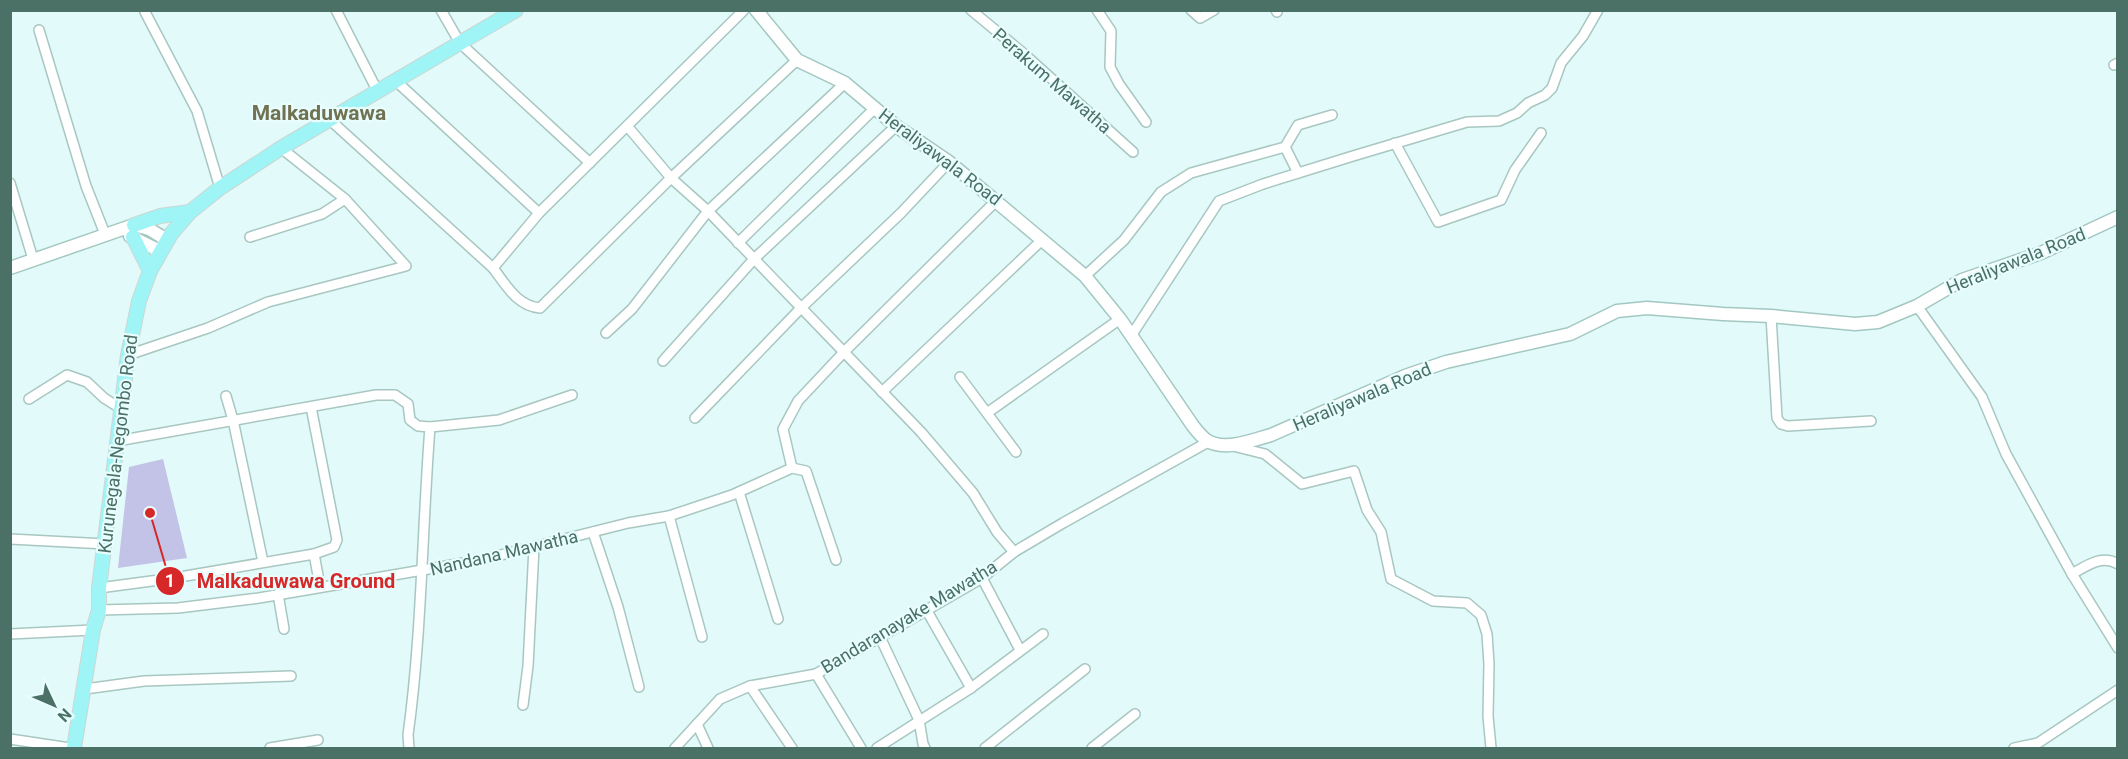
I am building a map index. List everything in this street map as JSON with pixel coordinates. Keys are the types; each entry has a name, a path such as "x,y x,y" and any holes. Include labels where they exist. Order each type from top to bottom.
{"main road":[{"name":"Kurunegala-Negombo Road","path":"72,748 85,689 93,630 99,610 99,588 128,355 139,301 159,253 190,212 220,188 329,119 397,82 516,10"},
{"path":"150,271 133,231 160,216 190,212"}],"street":[{"path":"336,10 378,92"},
{"path":"441,10 460,43 590,163"},
{"path":"493,268 539,213 744,10"},
{"name":"Heraliyawala Road","path":"756,10 797,60 845,83 896,126 949,162 997,200 1085,276 1120,319 1193,426 1208,442 1227,445 1251,441 1294,426 1405,376 1446,362 1570,334 1617,311 1647,308 1867,324 1917,306 1962,280 2041,253 2118,216"},
{"name":"Perakum Mawatha","path":"971,10 1023,53 1132,152"},
{"path":"1097,10 1111,31 1110,67 1146,122"},
{"path":"1191,10 1200,18 1214,10"},
{"path":"1131,336 1219,201 1298,173 1467,122 1499,122 1545,95 1552,88 1561,63 1584,36 1598,10"},
{"path":"145,12 197,111 220,188"},
{"path":"39,30 86,186 108,233"},
{"path":"329,119 493,268 519,302 531,308 540,308 671,178 797,60"},
{"path":"397,82 539,213"},
{"path":"606,333 632,309 708,211 845,83"},
{"path":"738,243 875,108"},
{"path":"1085,276 1124,240 1161,192 1191,172 1285,147 1298,125 1332,115"},
{"path":"663,361 754,259 896,126"},
{"path":"628,127 671,178 708,211 921,432 973,493 997,532 1014,552"},
{"path":"1395,143 1438,222 1501,200 1515,170 1540,133"},
{"path":"1285,147 1298,173"},
{"path":"128,355 208,328 268,302 406,266 345,199 281,148"},
{"path":"695,418 801,308 901,213 949,162"},
{"path":"10,183 33,259"},
{"path":"250,237 322,214 345,199"},
{"path":"836,560 806,471 792,468 783,429 798,401 997,200"},
{"path":"10,268 108,233 149,229 167,240"},
{"path":"133,231 159,253"},
{"path":"882,392 1043,239"},
{"path":"1917,306 1982,397 2006,454 2072,574 2118,648"},
{"path":"1771,316 1777,418 1781,424 1788,426 1870,421"},
{"path":"987,413 1120,319"},
{"path":"29,399 67,375 87,382 104,398 120,408"},
{"path":"960,377 1016,452"},
{"path":"117,441 376,395 395,395 408,404 410,420 418,426 430,428 499,420 572,395"},
{"path":"226,396 263,562"},
{"path":"99,588 174,578 314,554 334,547 337,540 311,407"},
{"path":"410,748 408,735 423,572 425,488 430,428"},
{"name":"Bandaranayake Mawatha","path":"675,748 720,699 750,686 816,674 982,578 1014,552 1208,442"},
{"path":"1227,445 1265,454 1302,484 1354,471 1367,510 1381,532 1391,579 1433,601 1467,603 1481,615 1486,634 1489,664 1488,716 1491,748"},
{"name":"Nandana Mawatha","path":"99,610 178,608 423,572 669,516 739,492 792,468"},
{"path":"739,492 778,619"},
{"path":"669,516 702,637"},
{"path":"592,532 618,607 639,687"},
{"path":"10,538 106,544"},
{"path":"523,705 528,666 534,547"},
{"path":"314,554 320,586"},
{"path":"2072,574 2103,560 2118,564"},
{"path":"982,578 1020,650"},
{"path":"278,594 284,628"},
{"path":"927,611 971,688"},
{"path":"10,634 93,630"},
{"path":"878,748 971,688 1042,634"},
{"path":"880,637 919,720 923,744 926,748"},
{"path":"985,748 1085,669"},
{"path":"816,674 861,748"},
{"path":"85,689 144,681 291,676"},
{"path":"750,686 792,748"},
{"path":"2014,748 2038,743 2118,690"},
{"path":"1092,748 1135,714"},
{"path":"698,724 708,748"},
{"path":"10,739 72,748"},
{"path":"270,748 318,740"}],"shaded area":[{"path":"163,459 187,558 118,568 129,467"}],"place":[{"name":"Malkaduwawa Ground","path":"150,513"}],"district":[{"name":"Malkaduwawa","path":"319,113"}]}
